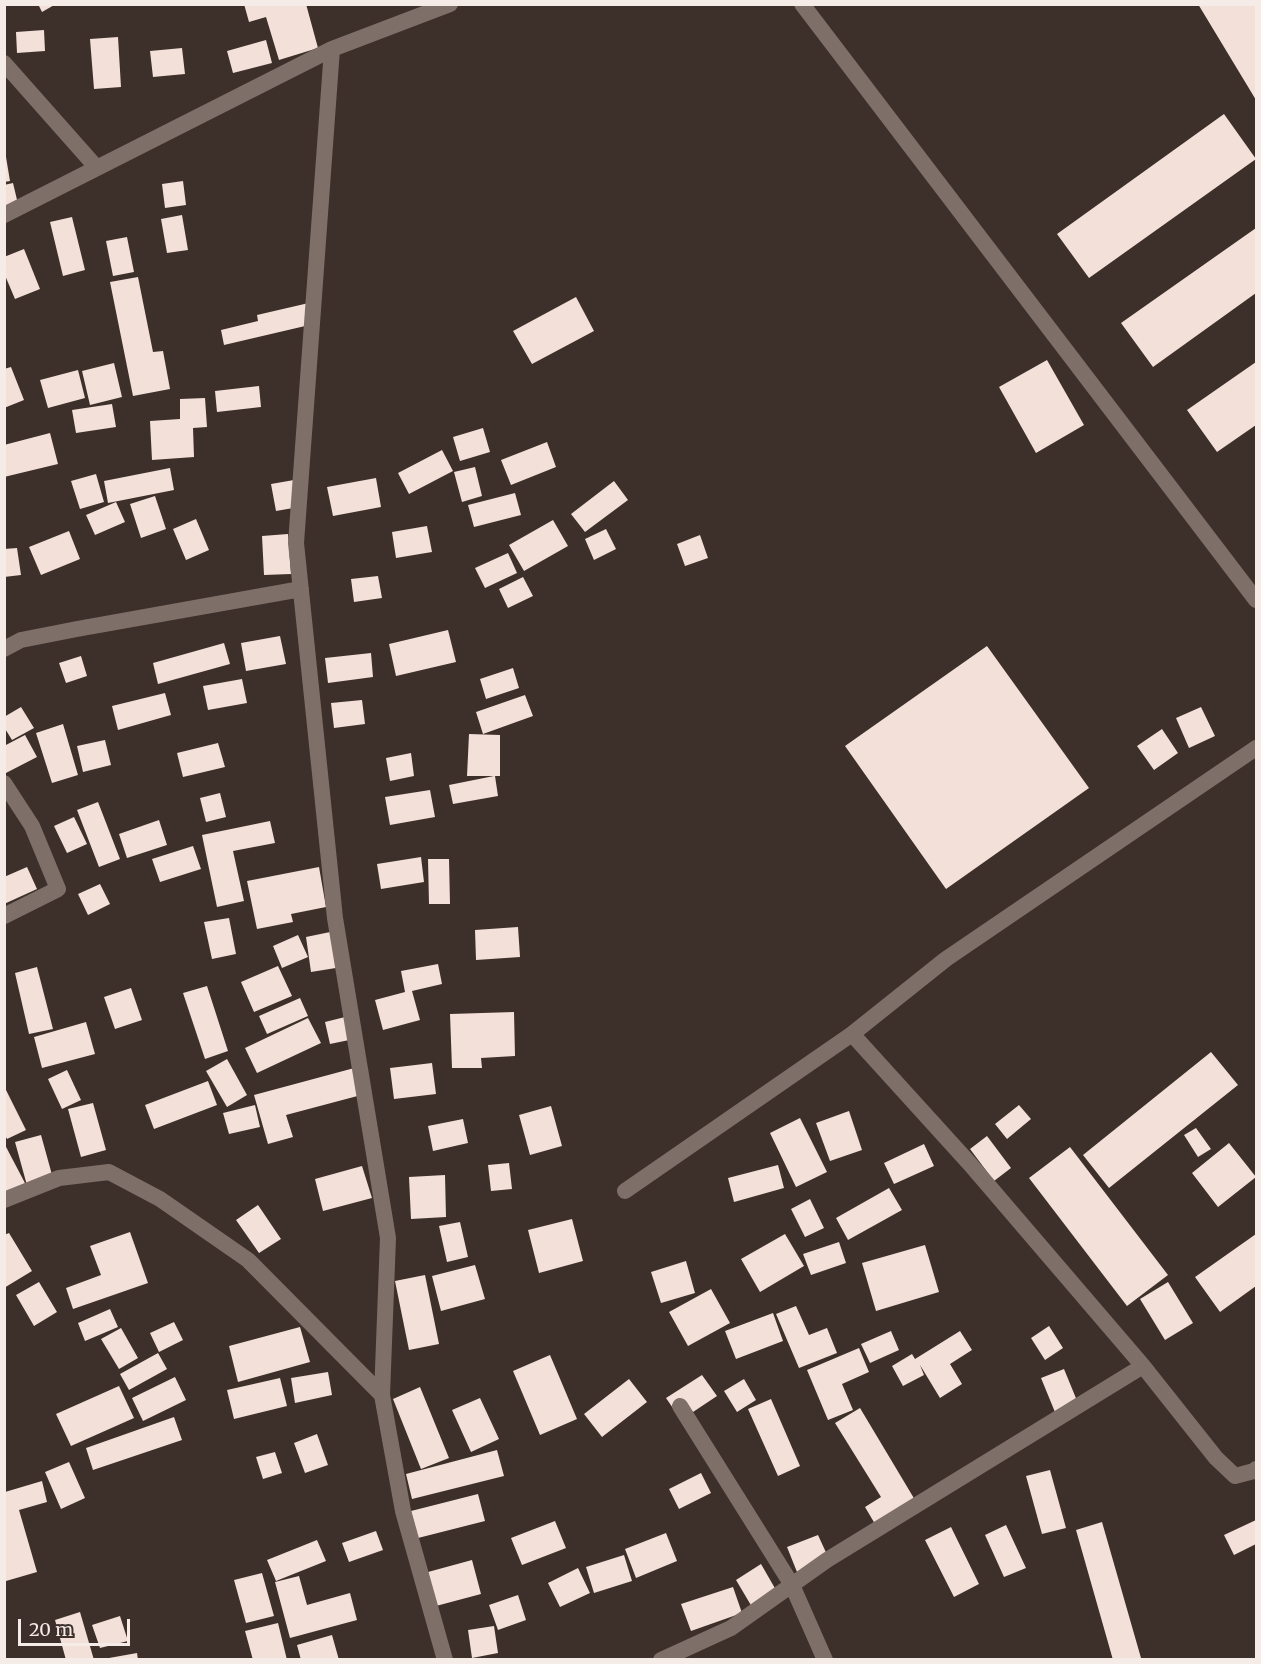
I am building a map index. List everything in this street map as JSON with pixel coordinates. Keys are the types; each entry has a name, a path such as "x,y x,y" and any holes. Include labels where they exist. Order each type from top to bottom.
{"street":[{"path":"4,215 332,49 450,4"},
{"path":"802,4 1257,600"},
{"path":"332,49 296,543 335,918 388,1238 382,1395 403,1510 445,1659"},
{"path":"4,63 97,168"},
{"path":"4,649 21,640 301,589"},
{"path":"625,1191 852,1034 946,959 1257,748"},
{"path":"4,783 32,826 58,889 4,916"},
{"path":"852,1034 970,1164 1143,1366 1216,1458 1235,1476 1254,1472 1257,1469"},
{"path":"4,1200 59,1178 108,1172 160,1199 248,1260 382,1395"},
{"path":"661,1659 731,1628 827,1560 1143,1366"},
{"path":"680,1406 792,1585 825,1659"}],"building":[{"path":"38,4 56,4 42,12"},
{"path":"244,4 306,4 318,48 279,60 266,17 249,22"},
{"path":"1198,4 1256,4 1256,100"},
{"path":"44,30 45,51 17,53 16,32"},
{"path":"118,37 121,87 94,89 90,39"},
{"path":"266,40 272,63 233,73 227,51"},
{"path":"182,48 185,74 153,77 150,51"},
{"path":"1224,114 1256,159 1089,278 1057,234"},
{"path":"4,157 6,157 10,181 4,182"},
{"path":"183,181 186,205 165,208 162,184"},
{"path":"13,183 18,204 4,207 4,185"},
{"path":"182,215 188,250 167,253 161,219"},
{"path":"72,217 85,270 63,276 50,222"},
{"path":"1256,228 1256,293 1153,367 1121,323"},
{"path":"127,237 134,272 113,276 106,241"},
{"path":"24,249 40,289 15,299 4,273 4,257"},
{"path":"138,277 153,352 163,351 170,389 133,396 110,282"},
{"path":"576,297 594,331 532,364 513,331"},
{"path":"313,302 318,323 224,345 221,330 258,321 257,315"},
{"path":"1047,360 1084,425 1036,453 999,387"},
{"path":"1256,362 1256,425 1217,452 1187,410"},
{"path":"114,363 122,397 90,405 82,371"},
{"path":"11,367 24,400 4,408 4,369"},
{"path":"78,370 85,398 48,408 40,380"},
{"path":"259,386 261,407 217,412 215,391"},
{"path":"205,398 207,427 193,428 194,457 152,460 150,421 180,419 180,399"},
{"path":"112,404 116,427 76,433 72,410"},
{"path":"483,428 490,452 460,461 453,437"},
{"path":"50,433 58,464 4,477 4,445"},
{"path":"547,442 556,467 511,485 501,460"},
{"path":"442,450 453,471 409,494 398,473"},
{"path":"475,467 482,496 462,502 454,472"},
{"path":"170,468 174,490 108,503 104,481"},
{"path":"96,474 104,502 80,509 71,481"},
{"path":"376,478 381,507 333,516 327,487"},
{"path":"294,480 299,507 276,511 271,484"},
{"path":"614,481 628,500 585,532 571,514"},
{"path":"515,493 521,515 474,527 468,505"},
{"path":"155,496 166,529 141,538 130,504"},
{"path":"116,502 125,522 95,535 86,515"},
{"path":"196,519 209,550 186,560 173,529"},
{"path":"553,520 568,546 524,571 509,545"},
{"path":"427,526 432,552 396,558 392,532"},
{"path":"606,529 616,549 594,560 585,539"},
{"path":"69,531 80,559 41,575 29,547"},
{"path":"288,534 291,574 264,575 262,536"},
{"path":"700,535 708,558 685,566 677,544"},
{"path":"17,548 21,575 4,577 4,549"},
{"path":"508,553 517,573 485,588 475,568"},
{"path":"378,576 382,598 354,602 351,579"},
{"path":"523,577 533,596 508,608 499,589"},
{"path":"448,630 456,662 396,676 389,644"},
{"path":"280,636 286,664 246,671 241,643"},
{"path":"224,643 230,664 158,684 153,663"},
{"path":"987,646 1089,788 946,889 845,746"},
{"path":"371,653 373,677 328,683 325,658"},
{"path":"81,656 87,676 66,683 59,663"},
{"path":"513,668 519,688 486,699 480,679"},
{"path":"242,679 247,703 208,710 203,686"},
{"path":"165,693 171,715 118,730 112,706"},
{"path":"525,695 533,716 483,734 476,712"},
{"path":"362,700 365,724 334,728 331,703"},
{"path":"21,707 34,728 12,740 4,727 4,717"},
{"path":"1201,707 1215,736 1189,748 1176,718"},
{"path":"63,724 78,775 52,783 36,733"},
{"path":"1162,729 1178,753 1154,770 1137,746"},
{"path":"469,734 500,735 500,776 495,776 498,796 453,804 449,785 494,776 467,776"},
{"path":"25,735 37,757 4,774 4,746"},
{"path":"105,740 111,765 83,772 77,746"},
{"path":"218,743 225,767 183,777 177,753"},
{"path":"411,753 414,776 390,781 386,758"},
{"path":"430,790 435,817 390,825 385,797"},
{"path":"220,793 226,817 206,822 200,798"},
{"path":"98,802 120,859 99,867 77,810"},
{"path":"74,817 87,844 67,853 54,826"},
{"path":"159,820 167,845 127,858 119,834"},
{"path":"270,821 275,843 233,851 244,901 217,907 202,835"},
{"path":"193,846 201,869 160,882 152,859"},
{"path":"421,857 424,882 381,889 377,864"},
{"path":"428,859 449,859 450,904 429,904"},
{"path":"27,867 37,889 4,904 4,877"},
{"path":"319,867 326,907 291,914 293,922 257,929 247,881"},
{"path":"100,884 110,904 88,915 78,894"},
{"path":"229,918 236,954 212,959 204,922"},
{"path":"518,927 520,957 476,960 475,930"},
{"path":"335,931 342,967 311,972 306,937"},
{"path":"298,935 308,957 282,968 273,946"},
{"path":"438,964 442,984 412,991 420,1020 383,1030 375,1000 405,992 401,971"},
{"path":"278,966 292,996 254,1012 241,982"},
{"path":"37,967 53,1029 29,1034 15,973"},
{"path":"207,986 228,1051 205,1059 183,993"},
{"path":"131,988 142,1020 115,1029 104,997"},
{"path":"300,998 308,1016 267,1034 259,1016"},
{"path":"514,1012 515,1056 481,1058 482,1068 452,1068 450,1014"},
{"path":"349,1016 354,1039 330,1044 325,1022"},
{"path":"308,1018 321,1043 257,1073 245,1048"},
{"path":"86,1022 95,1054 42,1068 34,1037"},
{"path":"1211,1052 1238,1085 1109,1188 1083,1155"},
{"path":"227,1059 247,1095 227,1107 206,1071"},
{"path":"432,1063 436,1094 394,1099 390,1068"},
{"path":"358,1067 365,1094 286,1115 293,1137 268,1144 254,1095"},
{"path":"67,1070 81,1100 62,1109 48,1079"},
{"path":"208,1081 217,1105 154,1129 145,1105"},
{"path":"6,1090 26,1130 7,1139 4,1133 4,1091"},
{"path":"93,1103 106,1150 81,1157 68,1109"},
{"path":"255,1105 260,1127 229,1134 223,1113"},
{"path":"1019,1105 1031,1119 1007,1139 995,1124"},
{"path":"551,1106 562,1146 530,1155 519,1115"},
{"path":"849,1111 862,1150 830,1161 816,1123"},
{"path":"800,1118 827,1172 796,1187 770,1133"},
{"path":"463,1119 468,1143 433,1151 428,1126"},
{"path":"1196,1128 1211,1149 1198,1157 1184,1135"},
{"path":"41,1135 54,1182 28,1189 15,1142"},
{"path":"987,1136 1011,1168 994,1181 970,1149"},
{"path":"4,1143 26,1185 4,1196"},
{"path":"1229,1143 1256,1177 1218,1207 1192,1173"},
{"path":"924,1144 934,1166 894,1184 884,1163"},
{"path":"1070,1147 1168,1275 1127,1306 1029,1178"},
{"path":"509,1163 512,1189 491,1191 488,1165"},
{"path":"778,1165 784,1188 734,1202 728,1178"},
{"path":"362,1166 372,1198 323,1211 315,1179"},
{"path":"445,1175 446,1217 411,1219 409,1177"},
{"path":"889,1188 902,1210 848,1240 836,1218"},
{"path":"810,1199 824,1228 805,1237 791,1209"},
{"path":"258,1205 281,1239 259,1253 236,1220"},
{"path":"572,1219 583,1261 539,1273 528,1230"},
{"path":"460,1222 468,1257 447,1262 439,1226"},
{"path":"130,1232 148,1283 73,1309 66,1288 101,1275 90,1246"},
{"path":"9,1233 32,1271 4,1288 4,1235"},
{"path":"785,1234 804,1266 760,1292 741,1259"},
{"path":"1256,1234 1256,1286 1220,1312 1195,1277"},
{"path":"839,1242 846,1263 811,1275 803,1254"},
{"path":"925,1245 939,1292 876,1311 862,1263"},
{"path":"686,1261 695,1293 661,1303 651,1272"},
{"path":"475,1265 485,1299 441,1311 432,1276"},
{"path":"425,1275 439,1344 409,1350 395,1281"},
{"path":"39,1282 57,1312 34,1326 16,1295"},
{"path":"1168,1282 1193,1323 1165,1340 1140,1299"},
{"path":"711,1289 730,1323 688,1346 669,1312"},
{"path":"796,1306 809,1335 827,1328 837,1353 799,1368 776,1314"},
{"path":"110,1309 118,1327 85,1341 78,1323"},
{"path":"773,1313 783,1341 736,1359 725,1331"},
{"path":"174,1322 183,1340 159,1352 150,1333"},
{"path":"1049,1326 1063,1348 1045,1360 1031,1338"},
{"path":"300,1327 310,1362 238,1382 229,1346"},
{"path":"121,1328 138,1358 119,1369 101,1339"},
{"path":"891,1331 899,1350 870,1363 861,1344"},
{"path":"960,1331 972,1350 950,1364 962,1384 940,1398 920,1365 924,1375 903,1386 892,1366 912,1354 915,1359"},
{"path":"859,1348 869,1372 842,1384 853,1410 828,1420 807,1370"},
{"path":"158,1353 167,1369 129,1390 120,1374"},
{"path":"550,1355 577,1419 540,1435 513,1371"},
{"path":"1064,1369 1080,1408 1057,1417 1041,1378"},
{"path":"328,1372 332,1395 295,1403 291,1378"},
{"path":"702,1375 717,1396 681,1420 666,1398"},
{"path":"175,1377 186,1400 143,1421 132,1398"},
{"path":"280,1378 287,1406 234,1419 227,1390"},
{"path":"629,1379 647,1402 602,1437 584,1414"},
{"path":"744,1379 756,1400 737,1412 724,1391"},
{"path":"119,1386 134,1418 71,1446 56,1414"},
{"path":"420,1387 449,1458 421,1469 393,1399"},
{"path":"480,1398 499,1439 471,1452 452,1410"},
{"path":"771,1399 800,1466 778,1476 748,1409"},
{"path":"860,1408 918,1505 878,1529 865,1507 881,1497 835,1423"},
{"path":"174,1417 182,1440 93,1470 86,1448"},
{"path":"317,1434 328,1465 305,1473 294,1443"},
{"path":"497,1450 504,1476 412,1499 406,1474"},
{"path":"275,1452 282,1473 263,1479 256,1457"},
{"path":"69,1462 85,1498 61,1509 45,1472"},
{"path":"1050,1470 1066,1528 1042,1534 1026,1476"},
{"path":"701,1473 711,1493 679,1509 669,1489"},
{"path":"42,1481 47,1502 19,1510 37,1572 6,1581 5,1492"},
{"path":"478,1494 485,1521 418,1538 411,1511"},
{"path":"1256,1520 1256,1544 1234,1555 1224,1535"},
{"path":"555,1521 566,1548 522,1565 511,1538"},
{"path":"1102,1522 1141,1658 1136,1660 1113,1660 1076,1530"},
{"path":"1006,1525 1026,1568 1004,1577 985,1535"},
{"path":"951,1527 979,1584 954,1597 925,1540"},
{"path":"376,1531 383,1550 349,1562 342,1543"},
{"path":"666,1533 677,1561 636,1578 625,1549"},
{"path":"818,1535 829,1559 797,1572 787,1547"},
{"path":"317,1540 326,1561 276,1581 267,1560"},
{"path":"624,1555 632,1581 594,1593 586,1567"},
{"path":"472,1560 481,1594 436,1606 428,1572"},
{"path":"761,1564 780,1597 755,1612 736,1580"},
{"path":"578,1568 590,1593 560,1607 548,1583"},
{"path":"262,1573 274,1616 246,1623 234,1580"},
{"path":"299,1576 307,1605 350,1593 357,1620 290,1638 275,1582"},
{"path":"733,1587 742,1613 691,1631 681,1604"},
{"path":"518,1595 526,1620 498,1630 489,1605"},
{"path":"80,1612 94,1660 66,1660 55,1620"},
{"path":"120,1616 128,1641 100,1648 92,1625"},
{"path":"278,1623 287,1660 253,1660 245,1631"},
{"path":"494,1626 498,1653 472,1658 468,1630"},
{"path":"332,1635 339,1660 301,1660 297,1645"},
{"path":"137,1653 138,1660 109,1660 109,1658"}]}
